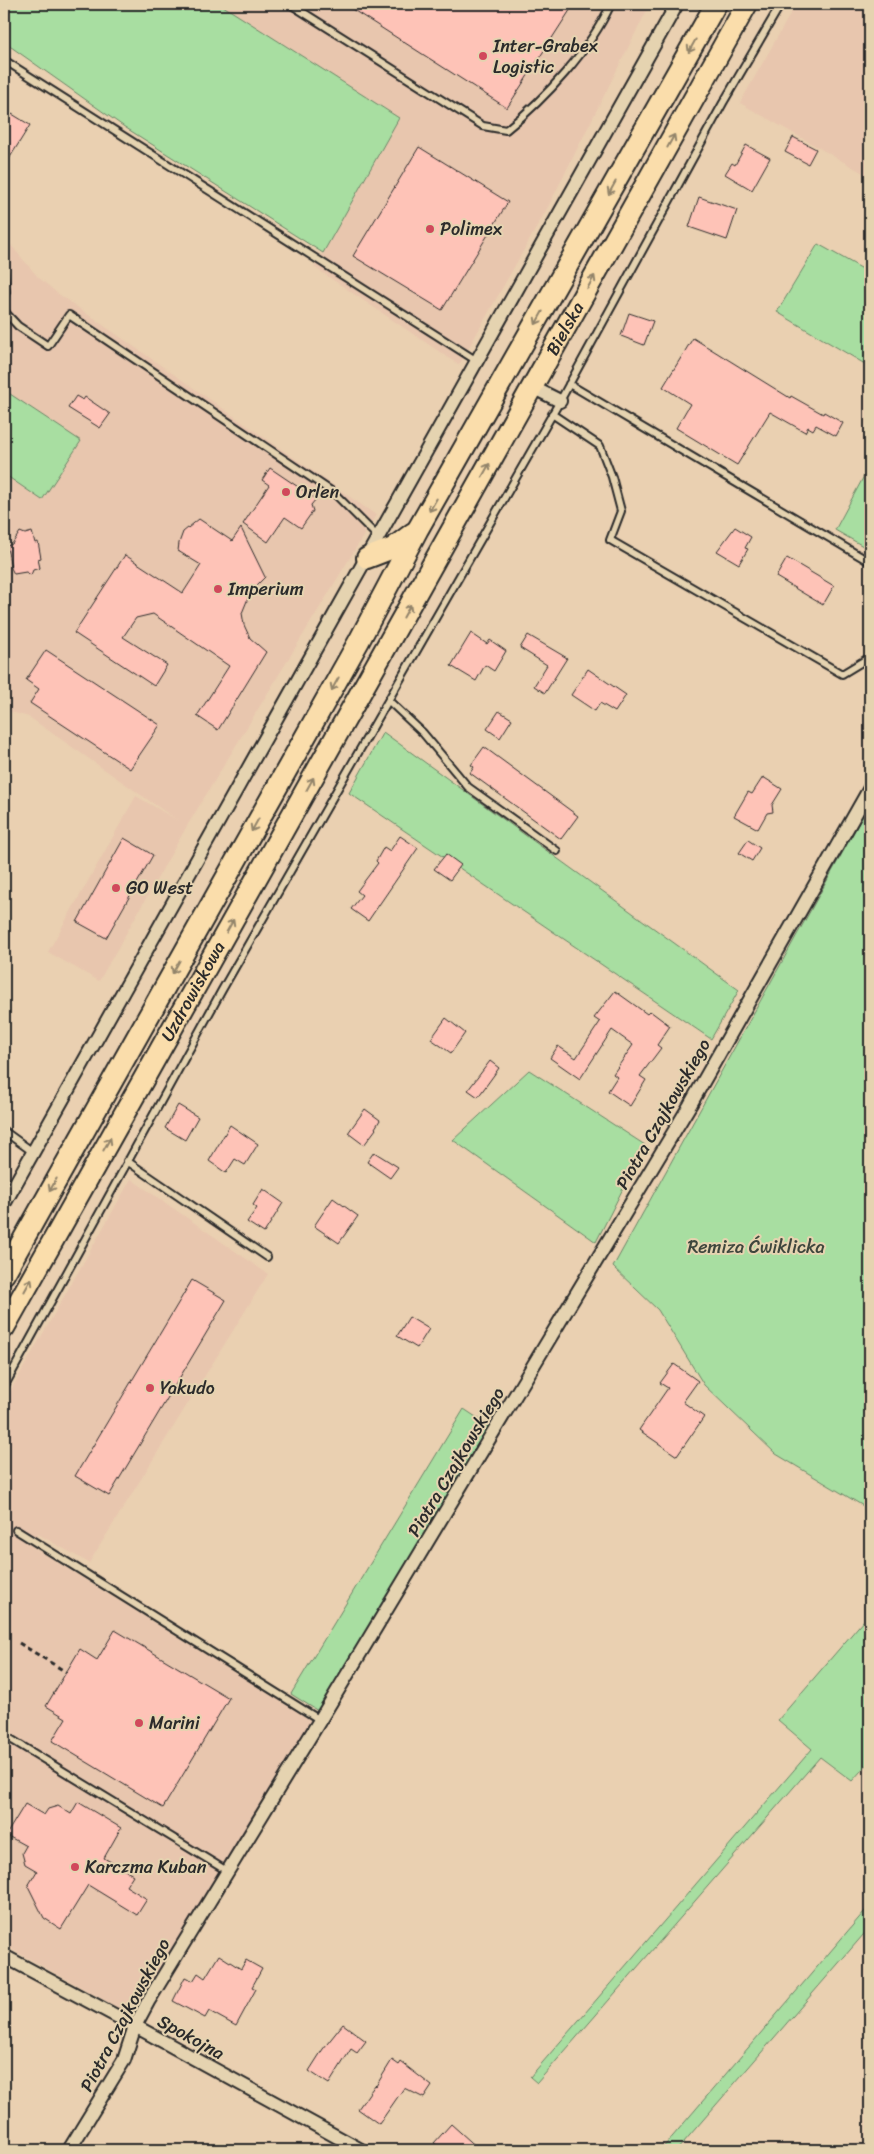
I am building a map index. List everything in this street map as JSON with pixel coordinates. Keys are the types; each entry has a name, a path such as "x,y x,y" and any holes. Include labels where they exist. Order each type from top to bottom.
{"main road":[{"name":"Bielska","path":"359,641 418,529 716,4"},
{"name":"Bielska","path":"383,654 747,4"},
{"path":"367,558 393,548 418,529"},
{"name":"Uzdrowiskowa","path":"4,1274 359,641"},
{"name":"Uzdrowiskowa","path":"4,1328 383,654"}],"street":[{"path":"4,1204 677,4"},
{"path":"532,387 560,401"},
{"name":"Piotra Czajkowskiego","path":"69,2150 124,2060 135,2026 690,1105 870,788"},
{"name":"Spokojna","path":"4,1956 361,2150"}],"lane":[{"path":"290,4 483,126 506,130 526,114 564,74 604,20 612,4"},
{"path":"4,1387 222,990 570,384 681,180 781,4"},
{"path":"4,60 477,361"},
{"path":"4,273 6,292 4,297"},
{"path":"4,311 18,326 48,346 69,315 334,493 378,537"},
{"path":"570,384 870,562"},
{"path":"552,414 600,446 612,477 621,510 610,540 842,674 870,657"},
{"path":"389,701 423,733 468,787 557,851"},
{"path":"4,1131 33,1152"},
{"path":"127,1161 267,1257"},
{"path":"16,1530 320,1720"},
{"path":"4,1735 227,1871"}],"path":[{"path":"19,1643 66,1672"}],"shaded area":[{"path":"220,4 650,4 548,207 459,365 314,267 399,118"},
{"path":"796,4 870,4 870,177 740,103"},
{"path":"4,237 38,277 57,293 376,515 187,826 99,981 48,952 136,796 177,820 29,717 4,710"},
{"path":"131,1179 268,1274 89,1563 38,1534 31,1546 312,1721 135,2017 4,1945 4,1536 7,1530 4,1528 4,1402"}],"green space":[{"path":"4,4 220,4 399,118 323,253 123,126 4,42"},
{"path":"818,244 870,273 870,367 777,312"},
{"path":"4,390 81,441 42,500 4,474"},
{"path":"870,465 870,550 835,530"},
{"path":"383,732 739,990 711,1039 349,793"},
{"name":"Remiza Ćwiklicka","path":"870,803 870,1510 776,1454 704,1385 658,1310 613,1267"},
{"path":"529,1070 645,1145 596,1242 453,1140"},
{"path":"464,1409 491,1427 318,1711 291,1694"},
{"path":"870,1613 870,1761 852,1781 820,1757 537,2083 530,2077 812,1749 778,1720"},
{"path":"870,1905 870,1927 677,2150 661,2150"}],"building":[{"name":"Inter-Grabex Logistic","path":"344,4 574,4 507,108"},
{"path":"12,114 30,125 4,167 4,127"},
{"path":"793,137 816,149 808,164 785,152"},
{"path":"746,145 770,158 752,190 725,174 732,163 735,165"},
{"name":"Polimex","path":"419,147 508,202 442,310 353,256"},
{"path":"699,197 737,210 727,240 689,227"},
{"path":"629,313 653,321 644,345 621,336"},
{"path":"693,338 790,398 791,396 843,423 836,436 816,425 813,430 808,427 805,432 770,412 737,465 676,428 690,404 663,387"},
{"path":"76,396 83,400 85,397 110,414 100,428 68,408"},
{"name":"Orlen","path":"270,468 316,499 311,505 313,511 301,528 285,517 268,542 243,524 269,485 262,480"},
{"path":"199,519 232,541 241,528 265,577 251,591 242,613 244,625 250,638 266,652 218,730 197,716 229,666 153,614 136,618 123,637 167,665 154,686 74,633 125,555 183,593 201,565 178,551 179,543 183,532"},
{"path":"735,527 751,537 745,548 748,549 739,564 717,551"},
{"path":"20,532 25,534 32,532 35,543 38,542 41,558 38,559 40,568 33,570 31,575 26,572 14,574 11,568 7,546 12,544"},
{"path":"787,558 834,586 823,605 776,577"},
{"path":"471,633 487,644 490,640 506,651 494,671 485,665 476,681 451,666"},
{"path":"528,635 567,658 545,693 534,686 547,665 520,648"},
{"path":"46,650 160,725 130,769 30,703 39,689 26,680"},
{"path":"588,669 626,695 615,712 600,703 595,711 571,695"},
{"path":"499,711 512,719 500,738 487,729"},
{"path":"484,747 578,816 561,839 470,773 474,767 471,765"},
{"path":"763,777 782,789 772,805 773,812 767,813 758,829 734,816 748,792 752,794"},
{"path":"400,836 418,848 368,921 351,909 362,895 357,891 378,863 376,861 384,847 390,851"},
{"name":"GO West","path":"124,838 153,855 106,938 77,922"},
{"path":"748,840 760,848 752,861 739,853"},
{"path":"446,854 461,865 450,880 434,869"},
{"path":"615,991 647,1014 650,1011 670,1026 657,1045 661,1048 640,1076 646,1080 630,1106 608,1091 617,1077 613,1074 633,1045 612,1030 580,1079 550,1058 558,1046 576,1058 600,1022 594,1018"},
{"path":"446,1018 465,1033 451,1053 431,1039"},
{"path":"490,1061 499,1068 478,1097 468,1090"},
{"path":"178,1105 198,1117 185,1140 165,1128"},
{"path":"365,1109 380,1120 364,1145 348,1133"},
{"path":"230,1125 258,1144 245,1165 235,1159 226,1173 209,1161"},
{"path":"374,1152 398,1167 390,1178 367,1162"},
{"path":"263,1189 283,1203 264,1233 247,1222 257,1208 253,1205"},
{"path":"333,1198 358,1216 339,1243 314,1226"},
{"name":"Yakudo","path":"192,1280 226,1300 109,1496 75,1476"},
{"path":"409,1317 429,1329 417,1348 397,1336"},
{"path":"674,1364 698,1381 683,1402 704,1417 677,1456 639,1430 668,1388 660,1383"},
{"name":"Marini","path":"115,1630 229,1698 163,1808 52,1741 66,1718 46,1706 80,1649 97,1660"},
{"name":"Karczma Kuban","path":"78,1802 121,1828 104,1858 133,1875 126,1886 147,1899 137,1915 88,1885 61,1929 44,1918 28,1886 37,1871 25,1864 22,1853 26,1846 6,1835 25,1804 44,1815 48,1809 58,1806 71,1814"},
{"path":"219,1955 241,1969 246,1960 262,1969 252,1987 256,1989 236,2026 209,2011 205,2018 173,2001 185,1977 193,1981 198,1973 205,1978"},
{"path":"343,2024 366,2041 357,2053 351,2049 329,2084 309,2071 323,2049"},
{"path":"392,2060 399,2065 401,2062 432,2086 424,2098 404,2088 379,2124 358,2109 376,2086"},
{"path":"451,2124 480,2150 443,2150 434,2143"}],"place":[{"name":"Inter-Grabex Logistic","path":"483,56"},
{"name":"Polimex","path":"430,229"},
{"name":"Orlen","path":"286,492"},
{"name":"Imperium","path":"218,589"},
{"name":"GO West","path":"116,888"},
{"name":"Yakudo","path":"150,1388"},
{"name":"Marini","path":"139,1723"},
{"name":"Karczma Kuban","path":"75,1867"}]}
